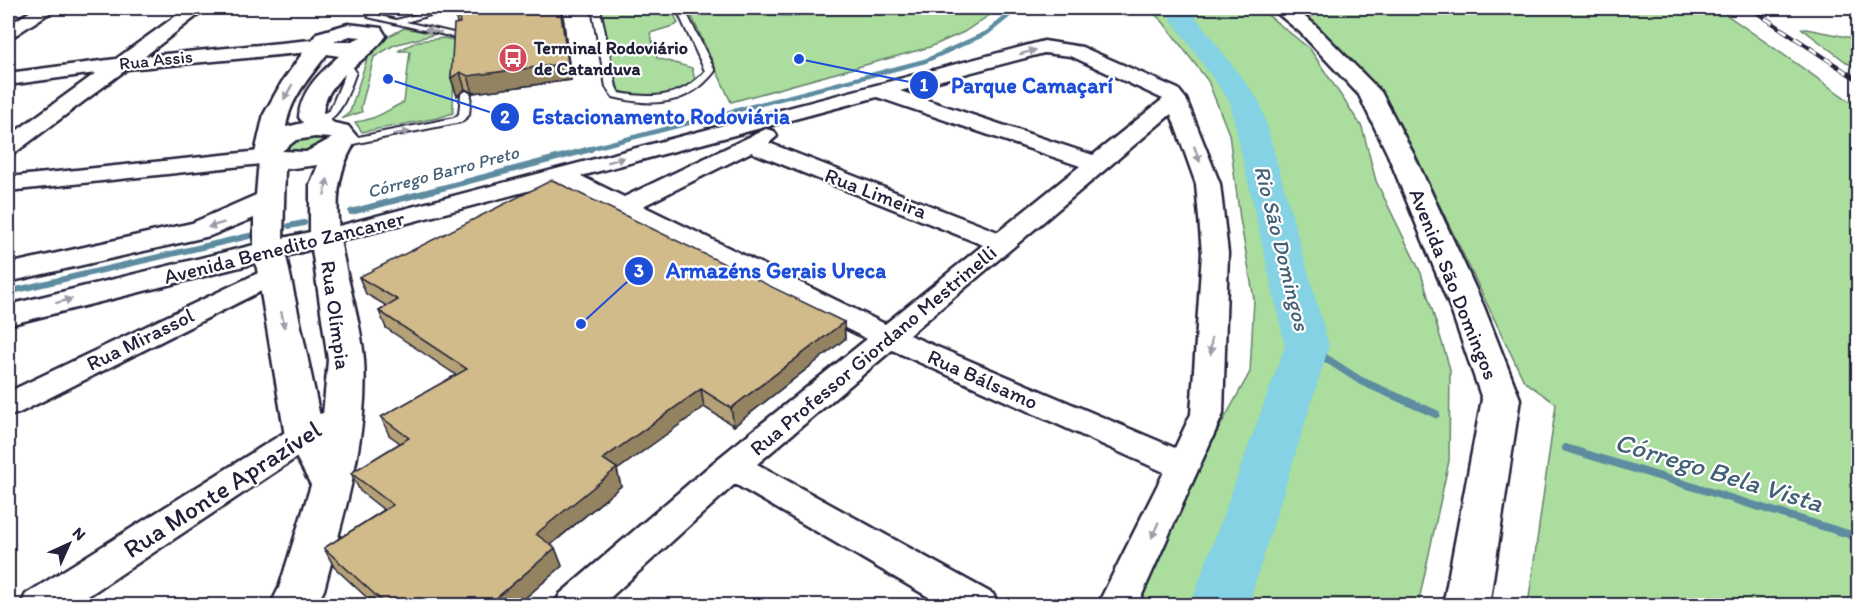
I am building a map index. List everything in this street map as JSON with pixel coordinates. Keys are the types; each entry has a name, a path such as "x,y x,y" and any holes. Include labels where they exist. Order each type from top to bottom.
{"main road":[{"name":"Avenida São Domingos","path":"1281,8 1307,28 1369,92 1401,155 1467,307 1501,399 1466,606"},
{"path":"331,485 304,436 294,372 271,263 269,201 271,152 276,114 320,42 370,25"},
{"name":"Rua Olímpia","path":"293,606 301,590 331,485 343,412 346,360 325,237 324,185 330,135 311,117 312,101 345,62 370,25"},
{"path":"271,152 298,161 321,156 330,135"},
{"name":"Avenida Benedito Zancaner","path":"8,273 200,230 242,215 269,201"},
{"name":"Avenida Benedito Zancaner","path":"8,315 271,263 325,237"}],"street":[{"path":"8,32 48,8"},
{"path":"8,147 198,8"},
{"name":"Rua Assis","path":"8,79 320,42"},
{"path":"623,207 829,105 1044,47 1076,51 1161,86 1176,99 1208,184 1215,253 1207,414 1117,606"},
{"path":"881,92 1099,165"},
{"name":"Rua Professor Giordano Mestrinelli","path":"574,606 732,466 1099,165 1176,99"},
{"name":"Avenida Benedito Zancaner","path":"325,237 829,105"},
{"name":"Rua Limeira","path":"750,144 1002,243"},
{"path":"8,184 233,161 271,152"},
{"name":"Rua Bálsamo","path":"560,175 887,337 1183,466"},
{"name":"Rua Mirassol","path":"8,405 271,263"},
{"name":"Rua Monte Aprazível","path":"39,606 343,412"},
{"path":"732,466 979,606"}],"lane":[{"path":"370,25 396,22 450,8"},
{"path":"596,8 611,87 616,96 640,101 673,99 691,91 703,82 710,71 680,8"},
{"path":"370,25 407,25 435,12"},
{"path":"370,25 396,22 459,37"},
{"path":"330,135 457,120 464,115 465,94"}],"green space":[{"path":"601,8 671,8 678,23 650,33 657,58 692,68 695,80 679,92 658,97 637,96 618,90"},
{"path":"688,8 751,8 763,14 793,16 827,8 1000,8 964,32 930,47 731,102"},
{"path":"1148,8 1259,8 1310,49 1362,127 1376,181 1421,273 1450,369 1449,461 1418,605 1133,606 1199,465 1250,372 1254,299 1240,219 1229,134 1208,81 1163,22"},
{"path":"1290,8 1717,8 1858,107 1858,605 1528,605 1556,404 1524,381 1416,156 1382,93 1316,27"},
{"path":"404,28 436,34 394,45 374,57 361,108 362,112 341,119 350,112 371,46"},
{"path":"1801,28 1858,39 1858,71"},
{"path":"444,38 454,40 453,113 438,118 362,132 355,122 375,117 404,102 410,51 398,51 418,41"},
{"path":"300,136 335,136 317,153 282,153 284,144"}],"water":[{"path":"751,8 850,8 787,16 763,13"}],"building":[{"name":"Terminal Rodoviário de Catanduva","path":"456,8 560,8 568,63 468,76 460,72 451,78 454,24 460,23 459,17 455,16"},
{"path":"552,180 844,322 731,408 701,389 603,459 617,468 536,534 555,548 487,606 381,606 384,603 324,548 393,505 351,473 409,438 381,417 467,369 379,311 398,300 359,277"}],"waterway":[{"name":"Córrego Barro Preto","path":"585,150 925,61 987,33 1018,8"},
{"name":"Rio São Domingos","path":"1176,8 1245,102 1307,346 1219,606"},
{"name":"Córrego Barro Preto","path":"351,212 591,149"},
{"name":"Córrego Barro Preto","path":"289,226 304,223"},
{"name":"Córrego Barro Preto","path":"8,292 249,236"},
{"name":"Córrego Bela Vista","path":"1307,346 1312,349"},
{"name":"Córrego Bela Vista","path":"1310,348 1361,381 1436,414"},
{"name":"Córrego Bela Vista","path":"1566,448 1858,537"}],"railway":[{"path":"1750,8 1858,80"}],"place":[{"name":"Terminal Rodoviário de Catanduva","path":"513,58"},
{"name":"Parque Camaçarí","path":"799,59"},
{"name":"Estacionamento Rodoviária","path":"388,79"},
{"name":"Armazéns Gerais Ureca","path":"581,324"}]}
